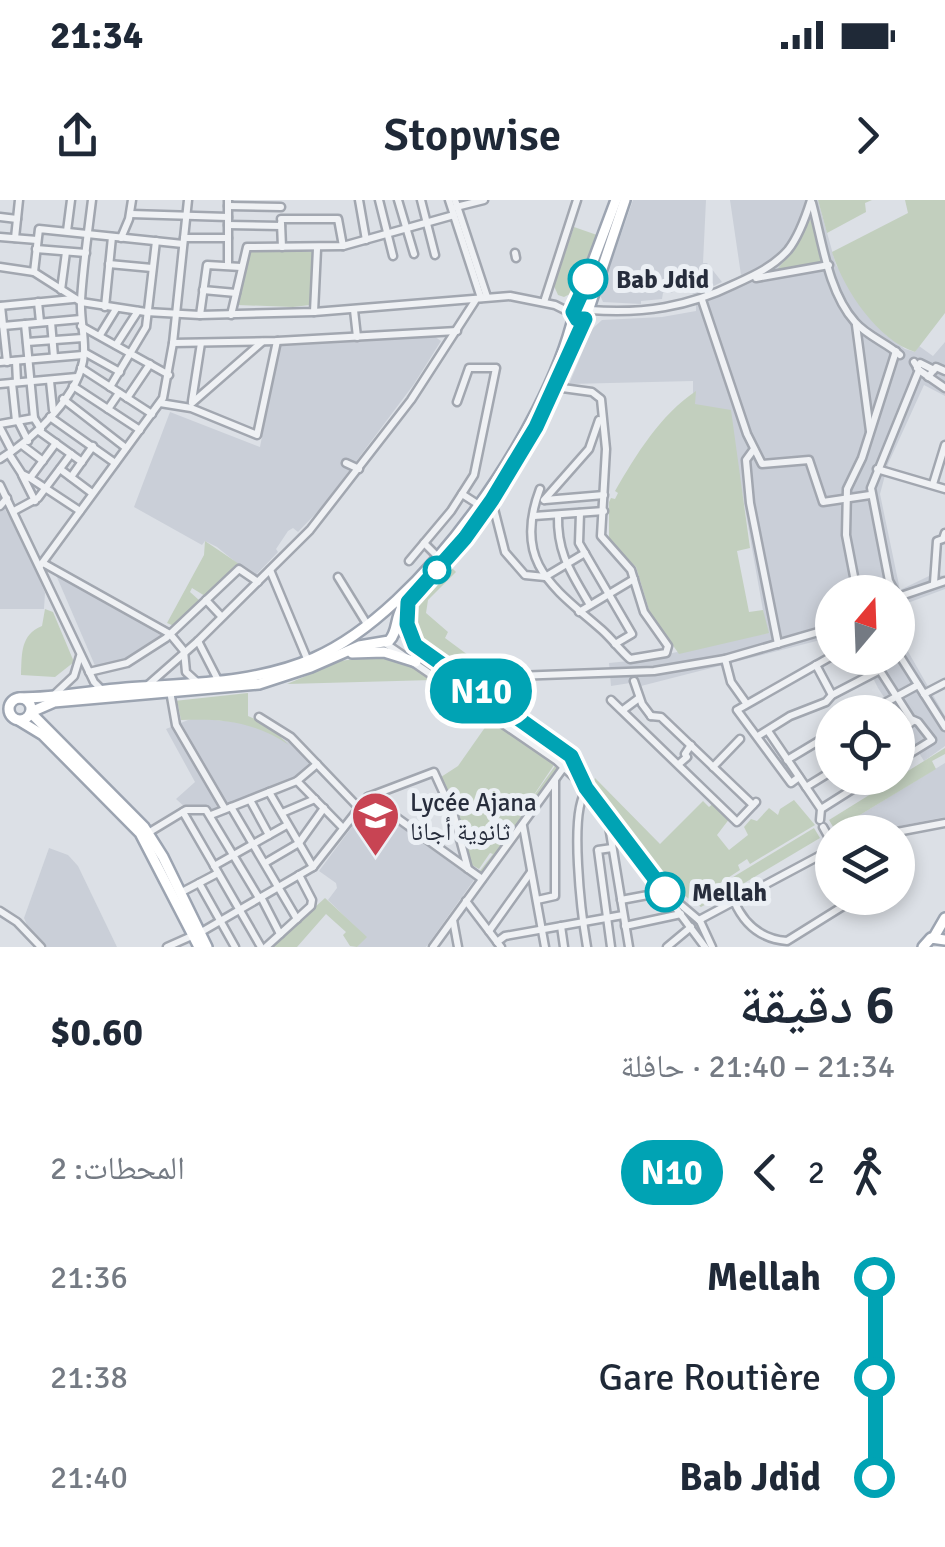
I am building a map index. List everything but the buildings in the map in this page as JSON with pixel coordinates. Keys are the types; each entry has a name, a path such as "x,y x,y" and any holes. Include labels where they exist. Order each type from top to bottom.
{"main road":[{"path":"17,720 48,700 104,690 265,674 308,661 368,625 437,556 480,505 534,413 616,200"},
{"path":"0,706 16,700 259,684 393,636 408,602 465,538 536,427 588,314 625,200"},
{"path":"575,310 582,303 588,314"},
{"path":"408,602 407,624 415,645"},
{"path":"378,616 388,616 395,626"},
{"path":"368,625 370,636 381,642"},
{"path":"340,654 384,652 416,662"},
{"path":"16,700 29,702 31,713 41,724 148,832 203,947"},
{"path":"16,700 8,708 17,720"},
{"path":"41,724 38,716 48,700"},
{"path":"0,714 42,735 140,833 196,932"},
{"path":"923,947 940,938 945,918"}],"street":[{"path":"15,238 19,200"},
{"path":"67,232 71,200"},
{"path":"0,459 40,430 73,386 81,368 84,353 77,301 92,200"},
{"path":"105,308 109,264 132,200"},
{"path":"42,564 160,403 169,375 188,200"},
{"path":"379,200 392,256"},
{"path":"398,200 414,254"},
{"path":"420,200 435,255"},
{"path":"231,314 246,247 343,246 427,224 453,206 484,200"},
{"path":"544,302 576,200"},
{"path":"362,201 366,240"},
{"path":"588,314 664,309 702,300 746,280 771,266 787,251 812,201"},
{"path":"812,201 829,266 856,323 870,434"},
{"path":"228,265 228,203 281,204 282,247"},
{"path":"453,206 481,298"},
{"path":"130,214 281,223 339,219 343,246"},
{"path":"0,217 17,219"},
{"path":"34,272 39,229 156,241 228,238"},
{"path":"0,237 86,254"},
{"path":"116,345 142,312 156,241"},
{"path":"314,312 317,248"},
{"path":"61,291 66,252"},
{"path":"109,264 152,268"},
{"path":"200,315 208,265 241,266"},
{"path":"746,280 829,266"},
{"path":"0,268 34,272 77,301"},
{"path":"203,290 236,293"},
{"path":"43,461 25,443 17,421 15,383 3,349 1,306 77,301 105,308 200,315 354,310 510,296 575,310"},
{"path":"147,686 310,530 359,469 481,298"},
{"path":"702,300 754,449 766,466 809,460 822,501 870,495"},
{"path":"38,302 40,322"},
{"path":"100,335 116,309"},
{"path":"354,310 356,338"},
{"path":"110,387 146,327 142,312"},
{"path":"51,322 54,357"},
{"path":"4,326 81,323 169,375"},
{"path":"854,575 846,535 848,483 898,353 856,323"},
{"path":"25,324 34,418 40,430 82,462"},
{"path":"173,343 457,331"},
{"path":"27,342 83,338"},
{"path":"160,403 191,406 257,435 277,341"},
{"path":"191,406 262,342"},
{"path":"191,406 201,343"},
{"path":"8,362 84,353 120,372"},
{"path":"108,409 150,364"},
{"path":"888,575 870,495 877,469 917,367 945,388"},
{"path":"931,374 936,367 945,371"},
{"path":"81,368 152,414"},
{"path":"408,561 474,475 496,368 468,368 457,402"},
{"path":"0,384 77,377"},
{"path":"50,381 52,415 115,462"},
{"path":"73,386 140,430"},
{"path":"556,387 596,394 602,402 606,450 602,541 625,563 644,612 668,649 664,654 634,660"},
{"path":"63,400 126,448"},
{"path":"540,500 589,448 601,416"},
{"path":"34,418 0,426 10,453 26,476 34,502"},
{"path":"26,476 56,443"},
{"path":"933,484 945,445"},
{"path":"70,477 93,446"},
{"path":"754,449 746,460 750,503 778,644"},
{"path":"14,511 34,502 71,454"},
{"path":"346,463 359,469"},
{"path":"877,469 945,489"},
{"path":"60,470 92,493"},
{"path":"26,476 80,510"},
{"path":"0,485 42,564 95,685 104,690"},
{"path":"540,490 534,516 536,558 544,577 634,660 640,698 651,716"},
{"path":"462,494 480,505"},
{"path":"540,500 604,495"},
{"path":"0,506 7,498"},
{"path":"492,500 508,557 525,575 544,577 585,554"},
{"path":"534,516 604,511"},
{"path":"580,513 580,543 632,634 616,644"},
{"path":"558,515 557,542 590,604"},
{"path":"934,582 937,542 944,537"},
{"path":"424,543 437,556"},
{"path":"42,564 170,634 184,653 186,672 198,682"},
{"path":"89,672 128,664 170,634 239,569 258,582"},
{"path":"270,570 308,661"},
{"path":"338,577 368,625"},
{"path":"579,612 634,579"},
{"path":"915,593 934,582 945,581"},
{"path":"206,600 222,616"},
{"path":"395,626 415,645 568,753 577,764 586,789 579,802 578,883 587,947"},
{"path":"455,689 453,678 634,677 725,659 815,633"},
{"path":"198,641 218,680"},
{"path":"381,642 416,662 561,765 586,789 708,947"},
{"path":"48,700 74,676 80,654"},
{"path":"725,659 731,682 746,703"},
{"path":"681,667 684,680"},
{"path":"798,777 791,782 749,735 737,710 815,667"},
{"path":"821,675 832,695 870,675"},
{"path":"912,675 945,727"},
{"path":"455,689 464,689 462,678"},
{"path":"924,694 945,683"},
{"path":"901,695 918,685"},
{"path":"170,692 176,725 280,886 297,919"},
{"path":"623,710 640,698"},
{"path":"611,700 737,822 754,804 661,717 651,716 639,726"},
{"path":"713,767 749,735 768,731 815,706"},
{"path":"259,716 284,731 358,807"},
{"path":"915,721 932,740 915,750"},
{"path":"768,731 821,815"},
{"path":"787,760 815,743"},
{"path":"680,763 688,757 684,754 692,745"},
{"path":"211,816 297,781 317,764"},
{"path":"561,765 575,771 577,764"},
{"path":"537,900 555,896 557,778 561,765"},
{"path":"167,947 313,867 368,797 434,772 454,816 468,869"},
{"path":"434,947 557,778"},
{"path":"297,781 343,828"},
{"path":"806,787 815,781"},
{"path":"269,792 313,867"},
{"path":"821,809 843,795"},
{"path":"368,797 482,879"},
{"path":"282,813 315,799"},
{"path":"250,800 269,835"},
{"path":"265,863 299,843 324,808"},
{"path":"148,832 183,812 203,809 211,816 280,934"},
{"path":"183,812 264,947 312,902 299,875"},
{"path":"608,817 629,947"},
{"path":"915,829 945,823"},
{"path":"180,894 199,884 233,855 288,824"},
{"path":"523,825 545,947"},
{"path":"612,848 598,850 612,947"},
{"path":"700,922 815,856"},
{"path":"488,931 531,872"},
{"path":"199,884 235,947"},
{"path":"621,900 665,892"},
{"path":"665,892 700,922 708,947"},
{"path":"466,901 497,945 505,936 623,915"},
{"path":"734,901 759,933 787,940 828,915"},
{"path":"1,913 41,947"},
{"path":"625,926 680,914"},
{"path":"453,920 458,947"},
{"path":"667,947 691,929 693,920 700,922"},
{"path":"560,926 564,947"},
{"path":"22,947 34,940"}],"shaded area":[{"path":"633,200 706,200 703,263 722,282 696,295 681,288 663,293 662,299 641,304 603,302 600,295"},
{"path":"730,200 818,200 836,265 886,335 905,349 915,352 919,346 933,356 945,342 945,396 924,385 888,464 880,494 897,575 815,575 815,641 641,686 655,714 650,720 639,709 630,683 611,686 609,663 767,633 728,413 693,407 693,381 569,384 592,329 602,320 696,311 696,298 741,275"},
{"path":"434,336 441,341 414,384 322,507 298,532 293,528 288,531 276,549 278,552 254,577 217,547 205,541 202,545 134,507 170,412 260,447 279,345"},
{"path":"4,508 20,534 45,593 44,609 0,609 0,512"},
{"path":"56,575 164,635 127,660 96,668"},
{"path":"929,576 945,576 945,589 915,600 915,583"},
{"path":"915,664 945,716 945,746 924,761 915,746 915,695 883,695 872,675 915,675"},
{"path":"193,718 247,723 265,730 290,743 309,764 294,778 213,811 186,808 176,799 195,782 166,729"},
{"path":"945,763 945,817 915,823 915,815 860,815 893,795 915,795 915,781"},
{"path":"369,804 474,880 426,947 357,947 366,937 328,900 337,888 336,883 319,871"},
{"path":"49,848 68,855 78,866 117,947 47,947 27,925 24,918"}],"green space":[{"path":"818,200 872,200 865,203 866,212 827,233"},
{"path":"905,200 945,200 945,313 915,352 888,336 863,311 832,252 908,213"},
{"path":"813,220 825,263 776,271 809,221"},
{"path":"574,227 597,235 572,293 564,297 558,295 554,286"},
{"path":"249,249 314,252 310,305 237,305"},
{"path":"696,391 695,404 731,410 750,548 737,551 749,612 763,610 769,633 679,654 650,613 636,567 609,541 609,502 615,499 615,491 650,436"},
{"path":"205,541 242,566 205,596 192,588 190,592 200,601 174,626 167,623 204,555"},
{"path":"452,568 456,572 428,600 426,613 448,632 445,638 472,658 466,667 434,651 412,622 417,601"},
{"path":"45,609 53,612 74,662 55,677 21,675 24,646 30,634 42,626"},
{"path":"372,656 409,664 433,680 287,684 341,661"},
{"path":"248,693 248,716 268,725 289,745 262,730 235,723 181,720 178,705 174,704 174,701"},
{"path":"477,710 554,765 525,808 555,766 559,770 483,873 479,872 493,854 479,869 472,865 458,815 441,777 458,766 486,726 474,717"},
{"path":"945,748 945,754 932,761 936,769 915,782 915,767"},
{"path":"595,778 660,844 703,801 709,807 715,802 730,818 717,835 729,850 748,835 744,827 751,819 757,821 769,808 778,815 780,809 794,800 815,825 750,864 747,859 738,865 740,870 717,885 723,895 701,907 669,882 641,852 593,786"},
{"path":"869,795 893,795 860,815 837,815"},
{"path":"815,830 815,841 726,894 720,885"},
{"path":"325,898 367,937 357,947 350,946 343,935 346,932 326,914 297,947 271,947"}],"bus line":[{"name":"N10","path":"588,279 573,312 577,319 585,319 536,427 465,538 408,602 406,618 415,645 571,756 586,788 665,892"}],"place":[{"name":"Bab Jdid","path":"588,279"},
{"name":"Lycée Ajana ثانوية أجانا","path":"375,858"},
{"name":"Mellah","path":"665,892"}]}
